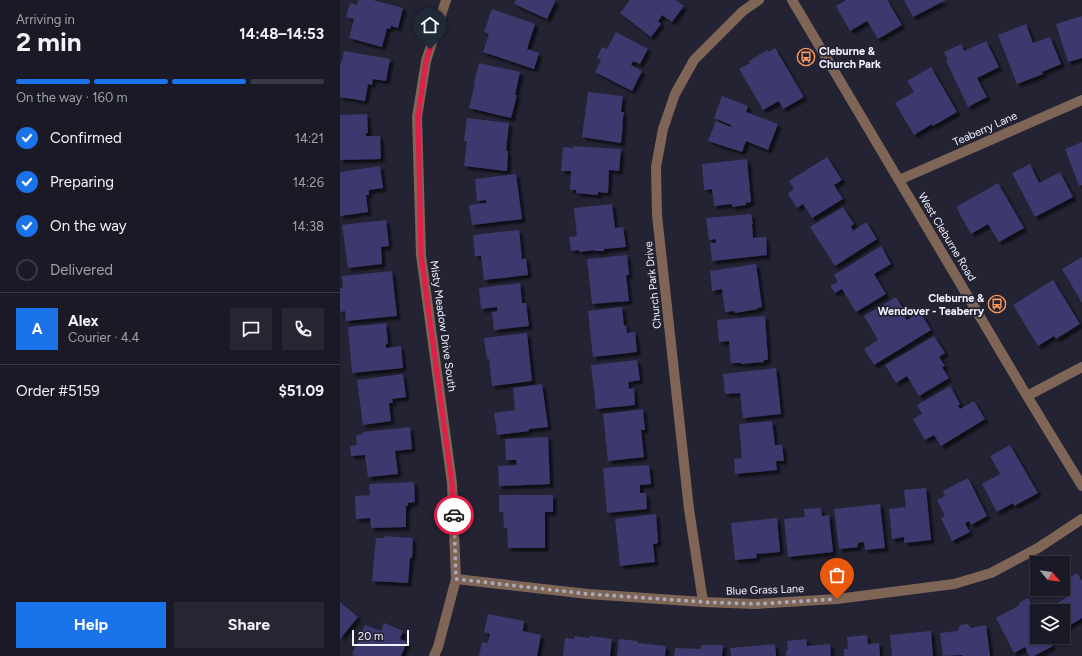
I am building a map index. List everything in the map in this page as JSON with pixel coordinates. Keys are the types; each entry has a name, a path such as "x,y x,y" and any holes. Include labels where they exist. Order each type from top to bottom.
{"street":[{"name":"Misty Meadow Drive South","path":"434,656 438,647 456,579 452,484 421,255 418,117 426,61 446,0"},
{"name":"Church Park Drive","path":"704,602 689,509 658,222 656,167 664,129 675,94 694,60 743,11 760,0"},
{"name":"West Cleburne Road","path":"792,0 1082,486"},
{"name":"Teaberry Lane","path":"899,180 1082,100"},
{"path":"1027,396 1082,367"},
{"name":"Blue Grass Lane","path":"456,579 588,594 704,602 755,604 837,599 954,584 991,573 1038,548 1082,519"}],"building":[{"path":"358,0 373,0 403,8 398,28 391,26 390,29 387,28 382,47 349,38 354,19 346,17 350,3 357,5"},
{"path":"516,0 556,0 547,19 514,4"},
{"path":"630,0 675,0 684,6 672,22 662,15 658,21 661,24 651,37 620,13"},
{"path":"846,0 887,0 902,25 878,39 867,21 850,31 836,6"},
{"path":"904,0 946,0 913,17"},
{"path":"492,9 535,24 527,49 539,53 534,69 483,52 489,34 484,32"},
{"path":"1082,16 1082,58 1068,62 1056,24"},
{"path":"1026,24 1033,43 1050,37 1061,64 1042,72 1043,74 1017,84 998,35"},
{"path":"616,32 648,49 640,64 633,61 631,65 642,71 632,91 595,72 601,60 597,58 602,47 607,49"},
{"path":"986,41 999,67 977,78 987,97 968,107 946,61 948,60 944,52 961,44 964,51"},
{"path":"775,48 804,97 783,109 779,101 763,110 739,69 750,63 749,61 767,50 768,52"},
{"path":"344,51 390,59 386,81 373,79 372,85 368,84 365,101 340,97 340,65"},
{"path":"479,63 520,72 515,95 517,95 511,118 469,108"},
{"path":"931,67 957,112 933,126 932,124 914,135 895,103 914,92 907,81"},
{"path":"588,92 623,96 621,112 624,112 621,143 582,137"},
{"path":"722,96 748,106 746,112 778,124 768,150 746,141 742,152 708,141 716,121 731,127 731,125 714,118"},
{"path":"367,114 368,133 366,133 366,136 380,136 381,159 340,160 340,115"},
{"path":"467,118 509,123 506,151 508,151 507,171 464,166 467,141 464,141"},
{"path":"1082,142 1082,185 1079,186 1065,149"},
{"path":"573,146 621,149 619,171 609,170 608,193 598,192 598,195 576,193 576,190 570,190 571,171 561,171 563,147 573,148"},
{"path":"827,157 842,180 834,185 843,199 812,218 803,204 797,208 788,194 794,189 789,181"},
{"path":"747,159 751,202 746,203 746,205 732,207 732,204 714,206 712,189 704,190 702,164"},
{"path":"1030,164 1039,183 1060,172 1073,197 1035,217 1012,173"},
{"path":"380,166 383,188 369,190 369,195 366,195 368,212 340,216 340,172"},
{"path":"516,174 522,219 472,225 469,205 486,203 486,200 477,201 475,179"},
{"path":"998,183 1024,228 999,242 988,224 971,234 956,207"},
{"path":"612,204 615,228 623,227 626,247 604,249 604,251 571,251 569,237 577,236 574,208"},
{"path":"843,207 854,224 851,226 853,231 866,222 877,239 835,266 810,227"},
{"path":"751,214 753,238 766,237 767,255 712,261 710,243 716,243 716,239 709,240 706,218"},
{"path":"386,220 389,246 381,247 382,264 348,268 342,225"},
{"path":"519,230 522,259 526,258 528,275 484,280 481,256 475,256 473,235"},
{"path":"881,246 891,264 874,274 886,294 856,312 842,289 835,293 830,286 838,282 834,275"},
{"path":"627,255 629,275 626,275 629,301 592,304 587,259"},
{"path":"1082,257 1082,303 1062,269"},
{"path":"756,264 762,307 735,313 734,311 725,312 722,289 712,291 710,271"},
{"path":"392,271 397,316 346,321 345,311 340,312 340,288 343,287 342,276"},
{"path":"1053,280 1080,324 1056,339 1054,336 1038,346 1013,305"},
{"path":"520,283 522,303 526,303 529,326 494,330 492,312 497,311 497,307 481,309 479,288"},
{"path":"896,297 907,315 904,316 907,320 920,312 931,330 874,365 864,349 878,340 864,316"},
{"path":"622,307 624,326 626,325 627,333 635,332 637,352 593,357 588,311"},
{"path":"765,316 768,360 764,360 764,362 741,364 731,363 729,341 719,342 717,320"},
{"path":"386,323 388,344 386,344 386,348 401,346 403,368 352,373 348,327"},
{"path":"527,333 532,381 492,386 489,359 487,359 484,338"},
{"path":"934,336 945,353 939,357 945,366 942,367 949,378 919,396 907,376 896,383 885,365"},
{"path":"637,360 640,380 628,382 629,389 634,388 635,405 596,409 591,365"},
{"path":"776,368 781,414 743,418 740,393 725,394 723,374"},
{"path":"403,374 406,397 392,399 393,403 389,403 391,421 363,425 357,380"},
{"path":"542,384 548,427 497,435 494,413 515,410 513,388"},
{"path":"950,386 960,404 958,406 960,409 974,401 985,419 941,446 934,435 925,440 913,419 922,414 917,405"},
{"path":"643,409 645,430 641,430 644,457 608,461 603,414"},
{"path":"772,421 775,445 782,445 784,461 776,461 777,470 735,474 734,459 742,458 739,424"},
{"path":"410,427 412,449 395,451 398,474 368,477 365,455 351,456 350,446 357,445 356,435 363,434 363,432"},
{"path":"548,437 550,484 499,486 498,466 517,465 516,460 506,460 505,439"},
{"path":"1010,445 1038,493 1014,506 1013,503 997,512 982,484 1000,474 990,456"},
{"path":"649,465 651,484 640,485 640,493 646,493 647,509 607,513 603,468"},
{"path":"968,478 987,516 971,525 969,521 965,523 970,532 952,541 941,518 945,516 937,500 945,496 943,491"},
{"path":"414,482 415,502 408,503 408,506 406,506 406,527 371,528 370,518 356,519 355,496 370,495 369,484"},
{"path":"926,488 931,540 904,543 904,537 892,539 889,509 906,507 904,490"},
{"path":"499,495 553,495 553,512 545,512 545,548 508,548 507,528 504,528 503,512 499,512"},
{"path":"880,504 885,548 865,550 864,542 858,543 858,547 839,549 834,509"},
{"path":"821,508 822,516 829,515 833,552 788,557 784,519 805,517 804,509"},
{"path":"656,514 658,543 653,544 655,562 620,566 615,519"},
{"path":"777,518 780,552 756,554 757,558 735,560 731,523"},
{"path":"385,536 413,538 412,558 410,558 408,583 372,581 376,538 384,538"},
{"path":"1077,573 1082,581 1082,618 1070,625 1070,604 1056,604 1070,596 1070,577"},
{"path":"1028,598 1031,604 1030,644 1052,644 1053,646 1034,656 1029,656 1025,647 1014,653 996,618 1020,605 1019,603"},
{"path":"340,602 358,617 340,639"},
{"path":"488,614 524,621 523,631 541,635 537,656 479,656 482,642 488,643 490,634 484,632"},
{"path":"384,623 403,631 400,639 407,642 401,656 352,655 365,625 381,631"},
{"path":"967,624 971,628 986,625 990,656 943,656 940,633 958,631 960,625"},
{"path":"931,631 933,656 892,656 890,635"},
{"path":"867,635 868,644 879,643 880,656 844,656 844,649 848,649 847,637"},
{"path":"575,636 589,638 590,636 612,639 610,656 563,656 565,638 574,639"},
{"path":"619,639 666,646 665,656 617,656"},
{"path":"806,639 807,646 830,644 831,656 786,656 786,651 788,650 787,641"},
{"path":"775,644 776,656 731,656 730,648"},
{"path":"701,645 723,645 722,656 674,656 675,648 701,649"}],"way so far":[{"path":"454,515 456,579 588,594 704,602 755,604 837,599"}],"place":[{"name":"Cleburne & Church Park","path":"806,57"},
{"name":"Cleburne & Wendover - Teaberry","path":"997,304"}],"route":[{"path":"430,49 426,61 418,117 421,255 452,484 454,515"}]}
